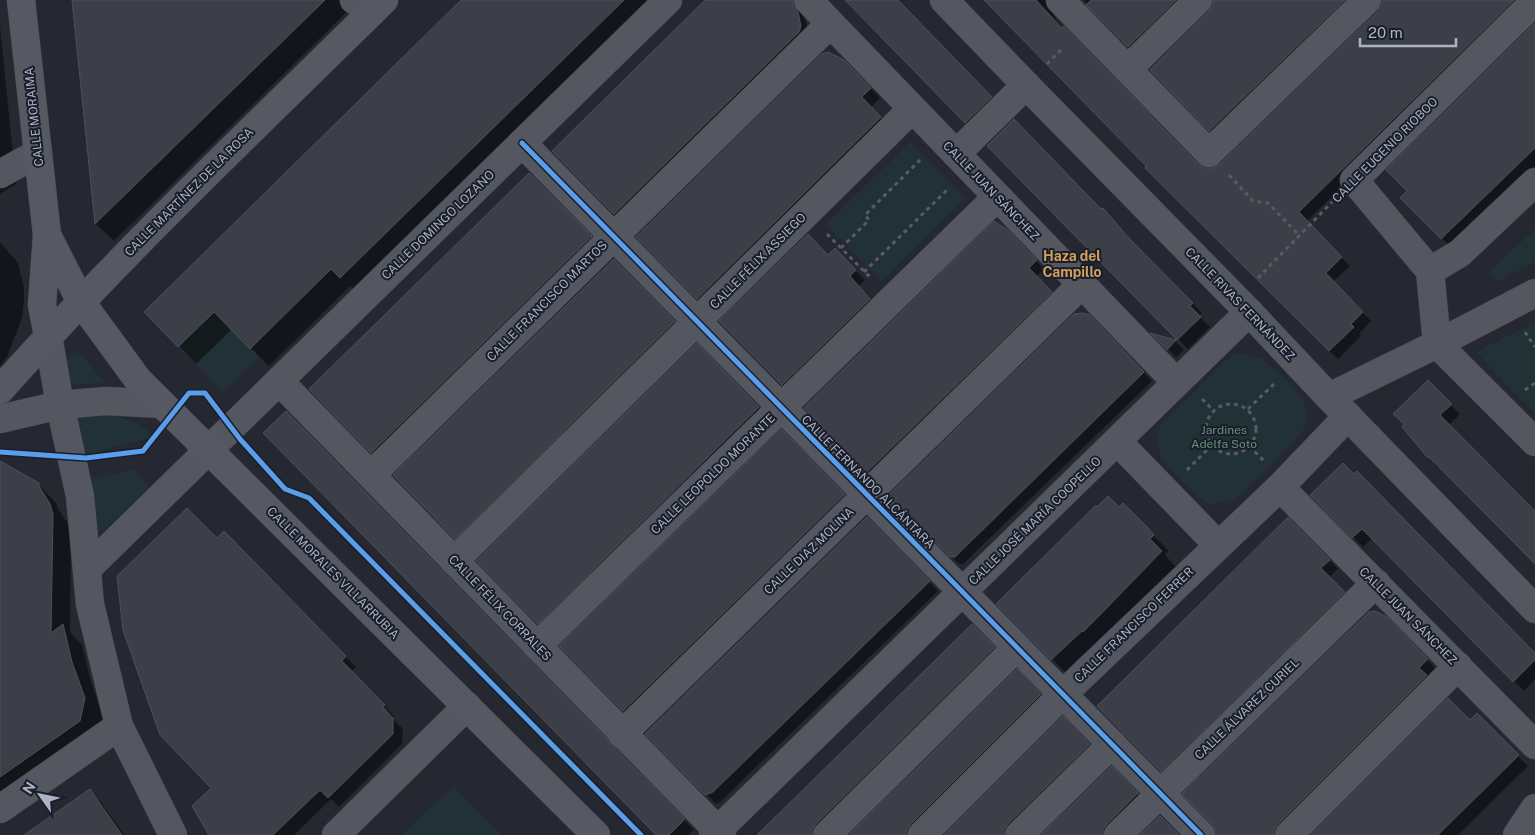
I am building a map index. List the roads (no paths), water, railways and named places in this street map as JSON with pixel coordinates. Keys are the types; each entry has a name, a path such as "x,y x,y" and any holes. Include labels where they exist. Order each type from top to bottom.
{"main road":[{"name":"CALLE MORAIMA","path":"21,0 47,234 42,305 48,336"},
{"name":"CALLE MARTÍNEZ DE LA ROSA","path":"0,390 48,336 144,235 370,4"},
{"name":"CALLE MORAIMA","path":"47,234 80,302"},
{"name":"CALLE MORALES VILLARRUBIA","path":"80,302 138,380 161,404 596,835"}],"street":[{"name":"CALLE DOMINGO LOZANO","path":"86,569 668,0"},
{"name":"CALLE JUAN SÁNCHEZ","path":"808,0 1176,382"},
{"name":"CALLE RIVAS FERNÁNDEZ","path":"944,0 1243,306 1535,610"},
{"path":"1060,0 1208,153 1368,0"},
{"path":"1128,69 1198,0"},
{"name":"CALLE EUGENIO RIOBOO","path":"1430,271 1354,180 1535,1"},
{"name":"CALLE FRANCISCO MARTOS","path":"372,474 830,24"},
{"path":"956,154 1026,85"},
{"name":"CALLE FÉLIX ASSIEGO","path":"454,560 912,109"},
{"name":"CALLE FERNANDO ALCÁNTARA","path":"522,143 1201,835"},
{"path":"0,174 38,153"},
{"path":"1535,182 1460,253 1430,271 1437,344 1535,442"},
{"name":"CALLE LEOPOLDO MORANTE","path":"537,646 997,197"},
{"name":"CALLE DIAZ MOLINA","path":"622,734 1081,285"},
{"path":"1329,397 1535,293"},
{"name":"CALLE JOSÉ MARÍA COOPELLO","path":"718,834 962,591 1176,382 1243,306"},
{"path":"48,336 60,405 80,496 90,604 118,726 173,835"},
{"name":"CALLE FÉLIX CORRALES","path":"279,381 372,474 718,834"},
{"path":"0,419 60,405 106,401 161,404"},
{"name":"CALLE FRANCISCO FERRER","path":"922,835 1063,694 1218,545 1275,477 1348,416"},
{"path":"0,427 38,426 68,443"},
{"path":"1117,441 1218,545"},
{"name":"CALLE JUAN SÁNCHEZ","path":"1275,477 1376,584 1535,745"},
{"name":"CALLE ÁLVAREZ CURIEL","path":"1118,835 1376,584"},
{"path":"827,835 1016,648"},
{"path":"1289,835 1458,666"},
{"path":"336,835 467,706"},
{"path":"0,809 118,726"},
{"path":"1019,835 1112,744"},
{"path":"1516,835 1535,808"}],"district":[{"name":"Haza del Campillo","path":"1072,264"}],"park label":[{"name":"Jardines Adelfa Soto","path":"1224,437"}]}
